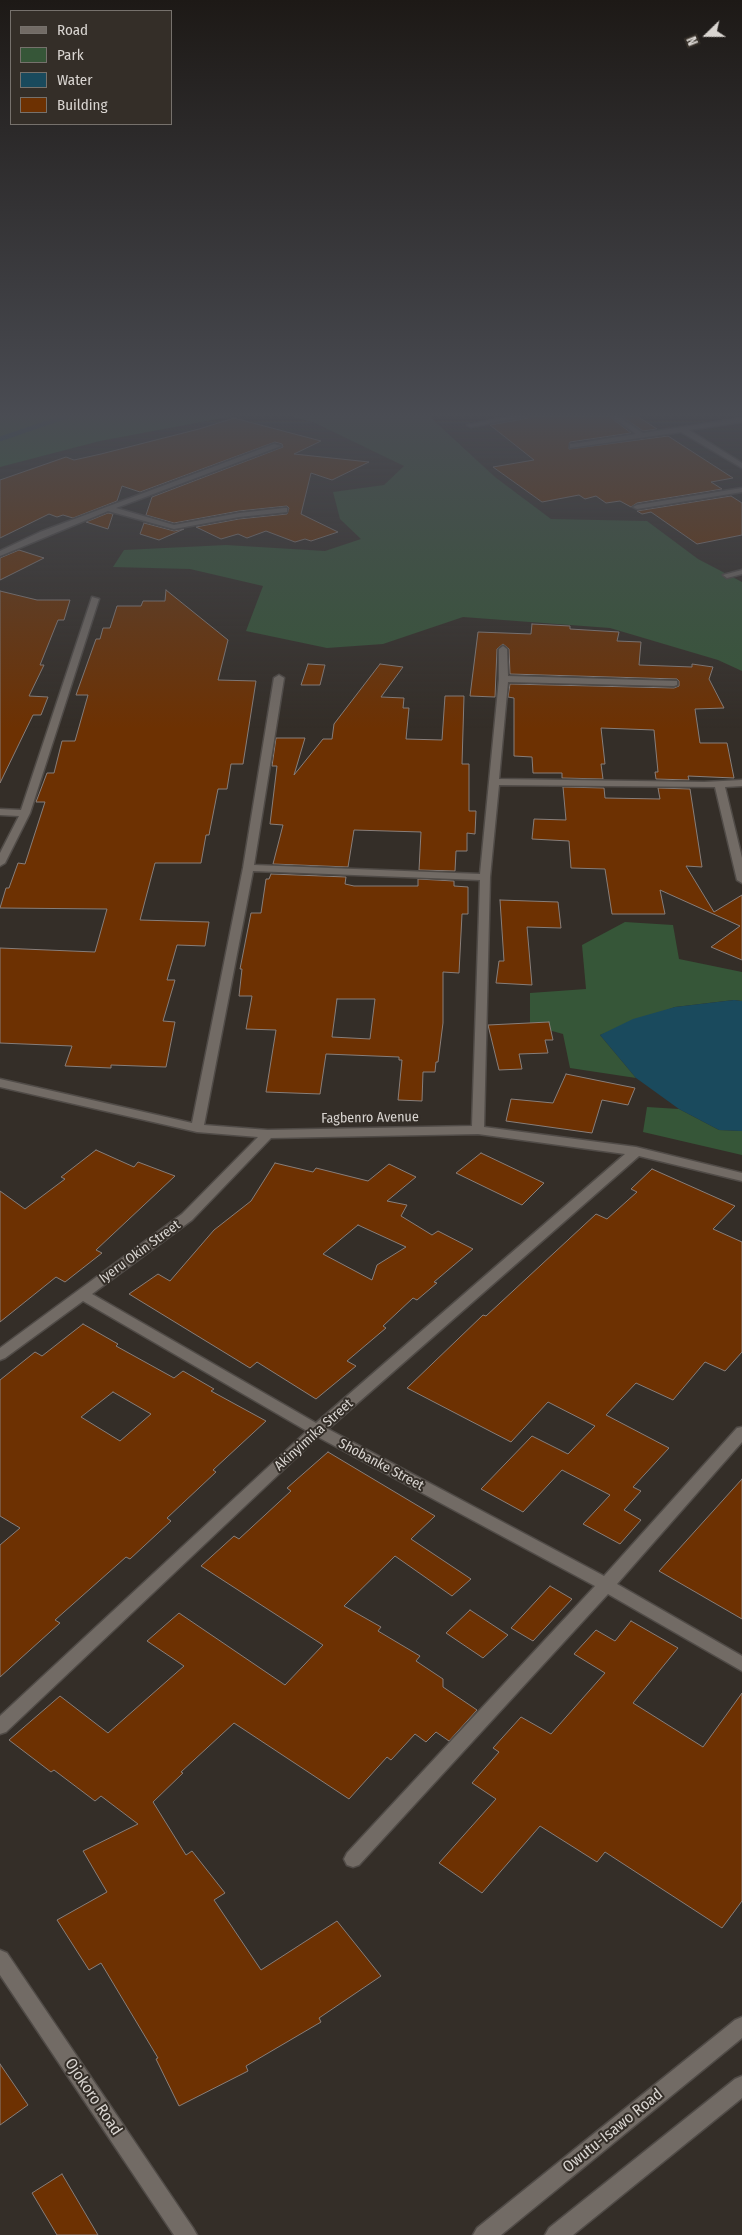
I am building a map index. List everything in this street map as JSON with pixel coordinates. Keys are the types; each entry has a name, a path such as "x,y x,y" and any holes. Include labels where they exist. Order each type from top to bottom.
{"street":[{"path":"0,554 77,520"},
{"path":"151,520 174,527 210,520"},
{"path":"727,575 742,572"},
{"path":"0,863 25,812 95,599"},
{"path":"478,1130 485,877 504,679 503,649"},
{"path":"197,1128 248,868 280,678"},
{"path":"504,679 674,683"},
{"path":"494,782 742,783"},
{"path":"719,784 742,880"},
{"path":"0,812 25,812"},
{"path":"248,868 485,877"},
{"name":"Fagbenro Avenue","path":"0,1083 197,1128 268,1134 478,1130 636,1151 742,1177"},
{"name":"Iyeru Okin Street","path":"0,1355 164,1236 187,1217 268,1134"},
{"name":"Akinyimika Street","path":"0,1727 317,1430 636,1151"},
{"name":"Shobanke Street","path":"82,1294 317,1430 606,1585 742,1664"},
{"path":"353,1860 606,1585 742,1432"},
{"name":"Ojokoro Road","path":"0,1959 186,2235"},
{"name":"Owutu-Isawo Road","path":"484,2235 742,2026"},
{"path":"556,2235 742,2086"}],"green space":[{"path":"341,520 647,521 698,559 742,582 742,671 718,660 610,628 463,617 383,644 327,648 246,631 263,586 190,569 113,567 124,550 226,545 325,551 361,539"},
{"path":"625,922 673,925 679,959 742,972 742,1001 734,1000 675,1007 600,1035 636,1078 570,1068 563,1034 530,1025 530,993 586,989 582,945"},
{"path":"647,1107 679,1109 719,1130 742,1131 742,1155 643,1132"}],"water":[{"path":"734,1000 742,1001 742,1131 719,1130 679,1109 636,1078 600,1035 633,1019 675,1007"}],"building":[{"path":"0,520 36,520 0,538"},
{"path":"90,520 111,520 108,529 86,522"},
{"path":"165,520 189,520 174,523"},
{"path":"232,520 314,520 338,532 311,541 305,539 295,542 266,531 247,538 238,534 221,539 196,527"},
{"path":"663,520 742,520 742,535 697,544"},
{"path":"144,523 174,531 184,529 159,540 140,534"},
{"path":"19,550 44,558 0,580 0,558"},
{"path":"166,590 228,640 218,680 256,681 243,764 231,764 227,789 218,789 209,835 206,835 201,863 155,863 140,920 209,922 205,946 177,945 167,980 175,980 163,1021 175,1022 166,1067 111,1065 111,1068 65,1066 72,1046 0,1043 0,948 95,952 107,909 0,908 6,888 9,888 18,863 25,864 45,802 36,802 47,773 54,773 62,741 75,741 88,695 76,695 96,639 100,639 103,628 110,628 117,606 141,606 143,601 165,601"},
{"path":"0,591 37,600 70,600 64,620 58,620 40,665 44,665 29,696 48,697 41,715 33,715 0,783"},
{"path":"532,624 619,632 617,641 641,642 639,665 692,667 692,664 713,667 709,679 724,708 695,709 700,743 727,743 734,778 688,776 689,780 656,779 655,772 658,772 654,730 601,728 605,764 601,764 603,779 562,778 562,773 533,773 532,757 514,756 514,698 508,697 510,684 674,688 679,686 679,681 677,679 510,674 509,649 503,644 497,649 495,697 470,696 478,632 531,634"},
{"path":"308,664 325,665 320,685 301,685"},
{"path":"380,664 403,667 381,697 404,698 403,708 409,708 406,739 442,740 445,696 464,696 462,764 469,764 469,811 476,811 475,834 467,833 467,851 456,851 455,871 419,870 421,832 354,830 348,867 273,864 283,825 270,824 277,766 272,766 276,738 305,738 294,775 323,739 332,739 334,724"},
{"path":"563,787 604,788 605,798 660,799 658,788 690,789 702,867 686,866 714,912 742,895 742,960 711,947 740,926 660,890 665,914 612,914 605,869 571,868 569,841 532,839 534,819 566,820"},
{"path":"271,874 346,877 345,884 354,886 418,886 418,879 454,881 454,886 468,887 468,914 462,914 459,973 443,972 443,1023 438,1062 436,1062 435,1072 423,1072 422,1101 398,1100 402,1060 399,1060 399,1057 326,1054 320,1094 266,1092 276,1030 246,1029 252,996 239,996 242,969 240,969 251,913 261,913 266,879 269,879","holes":["337,999 375,999 370,1039 332,1037"]},
{"path":"500,900 558,902 561,928 527,927 532,985 496,983 499,961 504,961"},
{"path":"549,1022 553,1040 545,1040 548,1053 519,1054 522,1069 499,1070 488,1025"},
{"path":"566,1074 635,1088 628,1105 602,1100 592,1133 506,1121 511,1099 553,1103"},
{"path":"96,1150 134,1167 138,1162 175,1176 96,1250 102,1253 65,1282 56,1277 0,1322 0,1191 25,1209 65,1179 61,1177"},
{"path":"481,1153 544,1183 522,1205 456,1173"},
{"path":"275,1163 313,1172 316,1168 368,1181 389,1164 416,1177 387,1201 407,1205 401,1216 432,1235 438,1231 473,1249 434,1282 437,1283 417,1300 413,1298 383,1326 386,1328 347,1361 356,1366 316,1399 257,1362 250,1368 129,1294 158,1274 170,1281 214,1230 251,1201","holes":["358,1225 406,1247 377,1265 372,1280 323,1254"]},
{"path":"652,1169 735,1206 713,1229 742,1242 742,1352 725,1371 705,1362 673,1400 636,1383 606,1415 669,1448 633,1487 641,1491 624,1510 641,1520 620,1544 583,1524 610,1495 562,1470 523,1512 481,1489 532,1436 568,1454 595,1426 548,1402 511,1442 407,1388 483,1315 486,1316 596,1214 607,1219 637,1192 631,1189"},
{"path":"83,1324 118,1344 116,1346 174,1378 183,1371 214,1389 211,1391 266,1421 213,1470 216,1472 167,1518 171,1521 130,1559 126,1557 55,1620 60,1623 0,1677 0,1545 20,1528 0,1516 0,1380 35,1352 42,1356","holes":["113,1392 151,1414 120,1441 81,1417"]},
{"path":"328,1452 435,1516 411,1539 471,1579 452,1596 395,1556 344,1606 381,1627 378,1631 420,1656 416,1661 443,1679 443,1687 477,1710 449,1741 436,1732 426,1742 415,1734 391,1760 387,1757 349,1799 234,1723 181,1772 183,1773 153,1802 186,1855 192,1851 225,1893 214,1900 261,1970 337,1921 381,1976 319,2018 321,2022 246,2066 248,2071 179,2106 156,2059 158,2058 101,1963 89,1970 57,1920 107,1892 83,1851 138,1824 101,1796 95,1801 54,1770 51,1772 9,1740 60,1696 108,1733 184,1666 147,1641 179,1613 285,1685 323,1645 201,1566 234,1536 239,1539 291,1491 287,1488"},
{"path":"742,1479 742,1619 659,1571"},
{"path":"550,1586 572,1599 533,1641 511,1628"},
{"path":"470,1610 508,1635 483,1658 446,1633"},
{"path":"631,1621 678,1648 633,1703 703,1747 742,1693 742,1901 722,1928 605,1852 597,1862 540,1826 482,1893 439,1863 496,1799 472,1783 499,1752 493,1748 521,1717 551,1734 605,1673 574,1654 596,1630 615,1641"},
{"path":"0,2064 28,2105 0,2125"},
{"path":"62,2174 98,2235 57,2235 32,2193"}]}
